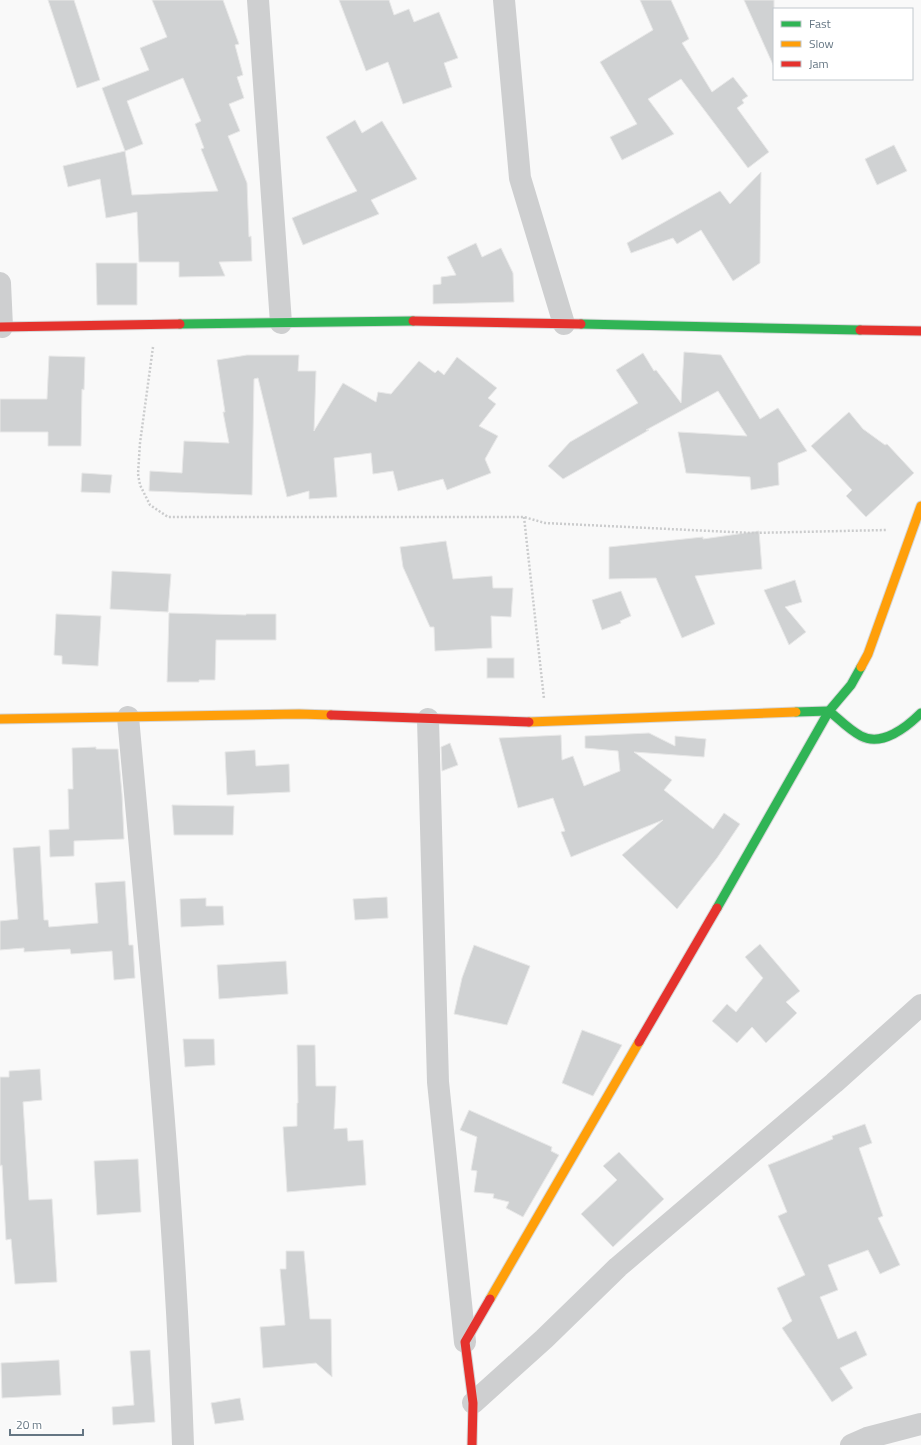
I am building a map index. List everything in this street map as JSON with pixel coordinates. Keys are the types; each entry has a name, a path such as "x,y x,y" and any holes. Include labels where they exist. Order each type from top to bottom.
{"street":[{"path":"258,0 281,323"},
{"path":"504,0 520,178 564,324"},
{"path":"0,283 1,327 411,321 921,331"},
{"path":"465,1342 769,819 829,712 851,685 868,654 911,530 921,506"},
{"path":"0,719 299,714 541,722 829,712 862,737 878,739 899,732 921,713"},
{"path":"128,717 167,1146 176,1281 183,1445"},
{"path":"428,719 438,1082 465,1342 473,1403 472,1445"},
{"path":"473,1403 544,1339 618,1267 834,1083 921,1005"},
{"path":"862,1443 919,1420"}],"path":[{"path":"155,325 140,443 138,474 140,486 150,505 158,512 168,517 524,517 545,523 752,533 911,530"},
{"path":"524,517 545,703 541,722"}],"building":[{"path":"48,0 74,0 100,80 77,88"},
{"path":"152,0 223,0 239,44 235,45 243,75 237,77 244,98 229,104 240,131 228,136 247,183 249,237 251,236 252,261 219,262 225,276 179,277 179,262 139,262 137,212 106,218 100,179 68,187 63,166 125,151 102,88 149,70 140,48 167,37","holes":["183,78 201,121 195,124 204,148 201,149 218,191 132,195 125,151 143,144 127,101"]},
{"path":"339,0 389,0 394,15 409,9 414,22 439,12 458,58 444,63 452,87 403,104 388,62 366,71"},
{"path":"640,0 671,0 689,39 682,43 712,92 733,77 748,96 742,100 744,103 737,108 769,152 748,168 681,79 648,99 674,134 622,160 610,137 637,124 600,62 653,30"},
{"path":"744,0 774,0 773,65"},
{"path":"355,120 362,133 382,121 417,179 371,200 379,214 303,245 292,218 357,191 326,137"},
{"path":"894,145 907,171 877,185 865,159"},
{"path":"761,172 760,263 733,281 701,230 677,244 673,238 631,253 627,243 720,191 730,204"},
{"path":"476,243 482,257 501,248 513,273 514,302 433,304 433,285 441,284 441,277 456,275 447,257"},
{"path":"96,263 137,263 137,305 97,305"},
{"path":"684,352 721,355 760,419 778,408 807,451 778,463 779,485 751,490 750,477 686,473 678,432 747,436 718,391 646,430 649,430 563,479 548,466 570,442 638,403 616,370 643,353 654,371 656,370 681,403"},
{"path":"247,355 299,355 298,371 316,371 314,431 343,383 376,402 378,392 391,394 419,361 435,373 438,370 444,375 457,357 497,388 488,398 496,404 479,426 498,436 485,459 491,473 447,490 443,479 398,491 393,471 373,474 371,453 334,458 337,497 309,499 309,491 287,497 258,378 254,379 252,495 149,491 150,471 182,473 184,441 229,443 223,412 225,412 217,360"},
{"path":"49,356 85,357 84,390 82,389 81,446 48,446 48,432 0,432 0,399 47,399"},
{"path":"849,412 863,429 885,445 887,444 914,473 866,517 846,496 852,490 811,446"},
{"path":"82,473 112,475 110,493 81,492"},
{"path":"759,531 762,569 695,576 715,624 682,638 656,578 609,579 609,547 703,537 703,539"},
{"path":"446,541 453,579 492,576 493,588 513,588 511,617 491,616 492,648 435,651 434,627 430,627 403,567 400,547"},
{"path":"112,571 171,574 168,612 110,609"},
{"path":"795,580 802,602 785,607 806,632 789,645 764,590"},
{"path":"621,591 631,616 620,621 621,623 602,630 592,600"},
{"path":"169,613 246,615 276,614 276,640 216,640 215,680 199,680 199,682 167,682"},
{"path":"56,614 101,616 98,666 62,664 62,656 54,655"},
{"path":"487,658 514,658 514,678 487,678"},
{"path":"649,733 675,746 675,736 706,739 704,757 634,752 672,780 664,790 713,829 724,813 740,824 717,858 677,909 622,855 663,820 571,857 561,832 565,831 553,798 518,808 499,738 561,735 562,760 573,756 584,786 620,771 618,751 585,748 585,736"},
{"path":"450,743 458,765 442,771 441,747"},
{"path":"96,747 96,749 118,749 124,839 74,841 74,856 50,857 49,830 69,829 68,789 73,789 72,748"},
{"path":"255,750 256,766 289,764 290,792 227,795 225,752"},
{"path":"172,805 234,806 233,835 174,835"},
{"path":"40,846 44,920 48,920 49,927 98,923 95,883 125,881 129,945 133,945 135,978 114,980 112,951 71,954 70,949 24,952 24,948 0,950 0,921 18,919 13,848"},
{"path":"387,897 388,918 355,920 353,899"},
{"path":"206,898 206,906 223,906 224,925 181,927 180,899"},
{"path":"760,944 800,991 786,1002 797,1013 766,1043 752,1027 737,1043 712,1021 727,1004 736,1012 763,978 745,957"},
{"path":"474,945 530,966 507,1025 454,1014 462,978"},
{"path":"286,961 288,994 219,999 217,965"},
{"path":"582,1030 622,1045 593,1096 562,1083"},
{"path":"183,1039 214,1039 215,1065 185,1067"},
{"path":"297,1045 315,1045 316,1086 336,1086 334,1129 347,1128 348,1141 363,1140 366,1185 287,1192 283,1127 297,1126"},
{"path":"40,1069 42,1100 23,1102 29,1200 52,1199 57,1282 15,1284 11,1239 6,1240 2,1165 0,1166 0,1077 9,1077 9,1071"},
{"path":"469,1110 552,1147 551,1151 559,1155 523,1217 506,1208 509,1202 493,1198 494,1194 474,1192 477,1171 471,1170 477,1137 460,1130"},
{"path":"865,1124 872,1143 859,1148 883,1216 878,1218 900,1265 880,1274 868,1250 828,1265 838,1290 820,1297 838,1339 856,1331 867,1355 840,1368 853,1388 832,1402 782,1328 792,1321 777,1288 805,1275 778,1216 787,1212 768,1165 833,1139 832,1136"},
{"path":"619,1152 664,1199 613,1247 581,1214 617,1180 603,1166"},
{"path":"138,1159 141,1212 97,1215 94,1161"},
{"path":"286,1251 304,1251 310,1319 331,1319 332,1377 316,1363 263,1368 260,1327 285,1325 280,1269 286,1269"},
{"path":"150,1350 155,1422 113,1425 112,1407 134,1405 130,1351"},
{"path":"59,1360 61,1395 2,1398 1,1363"},
{"path":"240,1398 244,1420 215,1424 211,1403"}],"traffic: fast":[{"path":"180,324 413,321"},
{"path":"581,324 860,330"},
{"path":"717,908 829,711 851,685 861,667"},
{"path":"796,712 829,711 848,728 869,739 877,739 894,734 909,724 921,713"}],"traffic: slow":[{"path":"861,667 868,654 921,506"},
{"path":"529,722 796,712"},
{"path":"0,719 299,714 331,715"},
{"path":"490,1299 639,1042"}],"traffic: jam":[{"path":"413,321 581,324"},
{"path":"0,327 180,324"},
{"path":"860,330 921,331"},
{"path":"331,715 529,722"},
{"path":"639,1042 717,908"},
{"path":"472,1445 473,1403 465,1342 490,1299"}]}
